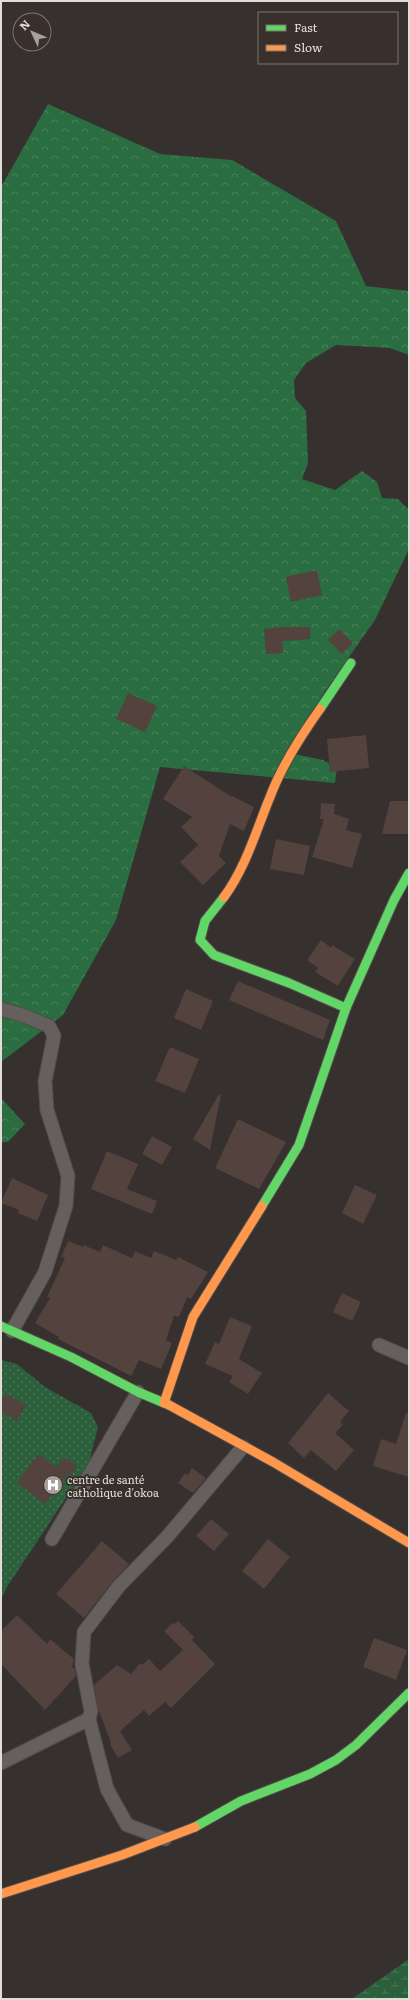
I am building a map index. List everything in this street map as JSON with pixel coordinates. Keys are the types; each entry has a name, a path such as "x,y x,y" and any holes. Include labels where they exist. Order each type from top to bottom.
{"street":[{"path":"346,1008 288,983 214,955 200,940 205,921 231,887 255,839 270,796 294,746 351,663"},
{"path":"164,1403 192,1317 298,1145 346,1008 394,900 409,873"},
{"path":"1,1009 22,1015 48,1026 54,1036 45,1081 47,1110 68,1176 66,1206 45,1272 6,1328 71,1358 138,1392 164,1403 273,1462 409,1543"},
{"path":"379,1345 409,1358"},
{"path":"52,1539 138,1392"},
{"path":"165,1839 127,1824 108,1789 89,1719 91,1711 82,1664 84,1632 119,1586 167,1537 243,1447"},
{"path":"1,1894 165,1839 195,1827 241,1801 316,1770 347,1753 374,1729 398,1702 409,1693"},
{"path":"1,1764 89,1719"}],"green space":[{"path":"48,104 160,154 232,160 336,221 366,286 409,291 409,355 390,348 336,345 306,363 294,380 295,398 306,411 308,463 302,479 335,490 362,471 377,482 382,498 398,499 409,510 409,549 375,620 323,694 289,753 323,760 337,768 335,783 160,767 116,920 63,1015 1,1062 1,187"},
{"path":"1,1098 25,1124 8,1142 1,1142"},
{"path":"1,1360 17,1364 45,1387 91,1413 98,1427 89,1463 7,1587 1,1599"},
{"path":"409,1959 409,1999 352,1999"}],"building":[{"path":"317,570 322,595 291,602 286,577"},
{"path":"281,627 310,627 310,639 282,641 283,653 266,654 264,629"},
{"path":"339,629 353,643 342,654 328,640"},
{"path":"128,693 157,706 145,732 116,719"},
{"path":"366,735 369,768 330,772 327,739"},
{"path":"184,766 232,797 254,807 244,831 230,824 219,856 226,863 203,885 180,862 198,845 181,827 192,817 163,799"},
{"path":"390,801 409,801 409,834 382,834"},
{"path":"321,803 335,804 334,814 349,819 346,830 362,834 352,868 312,857 324,819 320,819"},
{"path":"276,839 310,846 304,875 270,869"},
{"path":"321,940 331,948 332,945 355,959 338,986 315,972 318,968 307,960"},
{"path":"238,981 330,1020 323,1040 229,1000"},
{"path":"186,989 213,1001 201,1030 174,1018"},
{"path":"170,1047 199,1059 185,1093 155,1081"},
{"path":"219,1094 221,1095 210,1150 193,1139"},
{"path":"238,1119 286,1142 259,1189 215,1168"},
{"path":"152,1136 172,1147 162,1165 142,1154"},
{"path":"107,1151 138,1164 127,1189 157,1201 152,1214 91,1189"},
{"path":"12,1178 48,1195 37,1221 18,1213 19,1210 1,1203"},
{"path":"355,1185 377,1195 363,1224 342,1213"},
{"path":"68,1241 83,1247 84,1245 100,1252 103,1245 132,1258 135,1251 151,1258 154,1251 176,1260 178,1257 208,1272 191,1299 187,1297 179,1317 174,1316 166,1340 172,1343 161,1369 139,1360 131,1376 58,1339 59,1337 35,1323 50,1298 47,1297 65,1258 61,1257"},
{"path":"342,1293 361,1302 352,1321 333,1312"},
{"path":"230,1317 252,1326 239,1359 262,1373 248,1394 229,1382 233,1376 205,1364 215,1342 219,1344"},
{"path":"328,1393 349,1411 340,1422 343,1425 335,1433 354,1450 336,1471 311,1450 304,1458 288,1443"},
{"path":"6,1394 26,1405 17,1421 1,1412 1,1401"},
{"path":"406,1413 409,1413 409,1477 373,1466 381,1439 396,1444"},
{"path":"38,1454 56,1467 64,1457 77,1466 70,1476 68,1474 45,1504 17,1483"},
{"path":"192,1468 206,1478 193,1493 178,1483 185,1473 188,1475"},
{"path":"211,1519 229,1534 214,1551 196,1536"},
{"path":"268,1539 290,1557 264,1589 242,1571"},
{"path":"102,1541 129,1564 113,1581 84,1618 56,1594"},
{"path":"17,1615 47,1644 50,1639 74,1659 72,1667 75,1669 76,1676 45,1710 1,1664 1,1631"},
{"path":"178,1621 194,1637 192,1640 215,1664 171,1708 165,1702 149,1716 144,1710 120,1731 132,1750 118,1758 110,1744 111,1743 98,1708 94,1685 117,1665 131,1674 140,1663 142,1665 149,1659 160,1671 183,1650 164,1631 173,1623 175,1624"},
{"path":"374,1638 407,1650 396,1680 363,1667"}],"traffic: fast":[{"path":"320,709 351,663"},
{"path":"262,1206 299,1145 346,1008 394,900 409,873"},
{"path":"224,897 205,921 200,940 214,955 289,983 346,1008"},
{"path":"1,1326 71,1357 138,1392 169,1405"},
{"path":"195,1827 241,1801 310,1774 336,1760 356,1745 409,1693"}],"traffic: slow":[{"path":"224,897 245,861 275,785 286,762 320,709"},
{"path":"164,1403 193,1317 262,1206"},
{"path":"169,1405 273,1462 409,1543"},
{"path":"1,1894 122,1855 195,1827"}],"place":[{"name":"centre de santé catholique d'okoa","path":"53,1485"}]}
